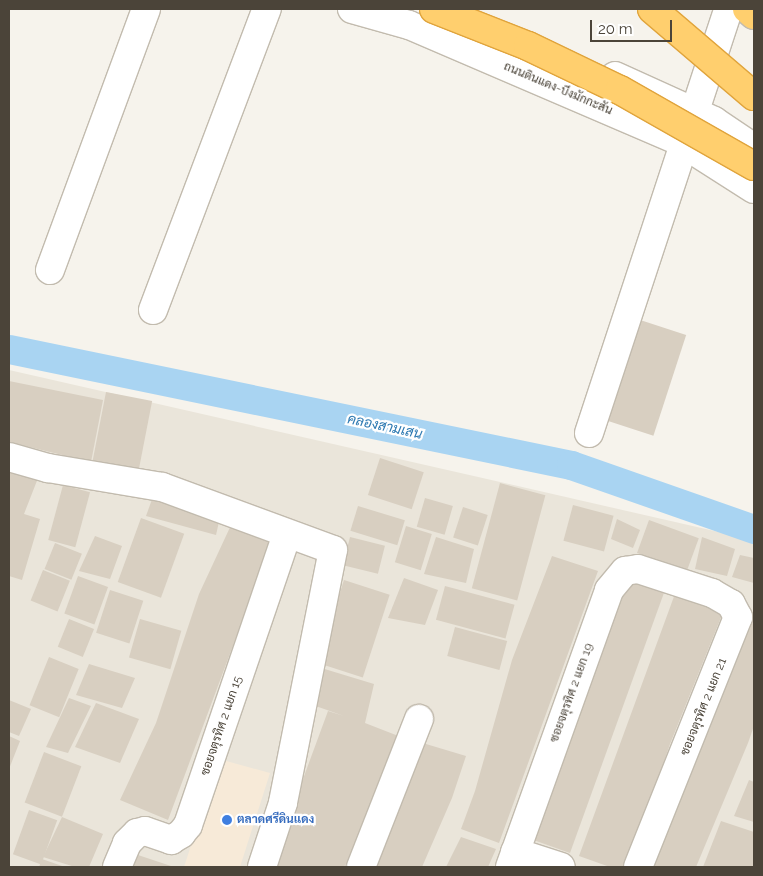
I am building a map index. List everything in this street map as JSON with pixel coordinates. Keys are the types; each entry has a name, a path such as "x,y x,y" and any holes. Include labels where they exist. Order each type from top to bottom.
{"highway":[{"path":"434,9 528,46 620,90 754,166"},
{"path":"652,9 754,96"},
{"path":"747,9 754,15"}],"street":[{"path":"50,270 146,9"},
{"path":"153,310 267,9"},
{"name":"ถนนดินแดง-บึงมักกะสัน","path":"352,9 409,25 681,141 754,189"},
{"path":"466,9 691,110 754,148"},
{"path":"589,433 691,110 720,9"},
{"path":"691,110 728,9"},
{"path":"9,457 48,468 162,487 333,550 283,804 262,867"},
{"name":"ซอยจตุรทิศ 2 แยก 15","path":"117,867 127,843 137,834 145,831 171,840 182,834 188,826 287,534"},
{"name":"ซอยจตุรทิศ 2 แยก 19","path":"513,860 609,590 625,571 638,569 675,581"},
{"name":"ซอยจตุรทิศ 2 แยก 21","path":"638,867 738,617 732,604 675,581"},
{"path":"361,867 419,719"},
{"path":"513,860 561,867"}],"shaded area":[{"path":"9,370 754,540 754,867 9,867"},
{"name":"ตลาดศรีดินแดง","path":"219,759 270,773 240,867 184,867"}],"building":[{"path":"631,317 686,335 653,436 598,418"},
{"path":"9,381 103,400 91,462 9,442"},
{"path":"106,392 152,401 139,471 92,462"},
{"path":"380,458 424,472 412,509 368,495"},
{"path":"9,465 40,473 24,514 40,519 22,580 9,576"},
{"path":"500,483 545,495 517,600 472,588"},
{"path":"63,485 90,492 75,547 48,540"},
{"path":"155,491 221,513 216,535 146,516"},
{"path":"425,498 453,506 445,535 417,527"},
{"path":"573,505 614,516 604,552 563,541"},
{"path":"358,506 405,520 397,545 350,531"},
{"path":"463,507 488,515 478,545 453,537"},
{"path":"141,518 184,534 161,598 118,582"},
{"path":"617,519 640,530 633,548 611,539"},
{"path":"649,520 699,538 687,571 637,553"},
{"path":"232,523 275,542 250,600 168,820 120,800 156,723 199,594"},
{"path":"406,526 432,534 421,570 395,562"},
{"path":"95,536 122,546 110,579 79,571"},
{"path":"350,537 385,546 378,574 343,565"},
{"path":"436,537 474,549 466,583 424,574"},
{"path":"702,537 735,549 727,576 695,569"},
{"path":"55,543 82,554 71,580 45,569"},
{"path":"740,555 754,558 754,583 732,577"},
{"path":"552,556 598,571 499,843 461,829 475,791 512,660"},
{"path":"43,570 70,581 58,611 31,601"},
{"path":"78,576 108,587 94,625 64,614"},
{"path":"404,578 438,590 425,625 388,618"},
{"path":"344,580 390,595 363,678 317,663"},
{"path":"627,580 665,590 570,853 525,837"},
{"path":"445,586 515,605 505,638 436,620"},
{"path":"110,590 143,601 129,644 96,633"},
{"path":"676,591 724,610 670,744 629,867 610,867 579,856"},
{"path":"754,609 754,726 748,743 696,867 651,867"},
{"path":"69,619 94,629 83,657 58,647"},
{"path":"140,619 181,631 170,669 129,657"},
{"path":"455,627 507,641 499,670 447,656"},
{"path":"49,657 79,669 59,717 30,705"},
{"path":"89,664 135,678 122,708 76,695"},
{"path":"318,667 374,684 365,723 401,737 363,833 344,867 275,867 293,796 303,779 328,711 344,716 310,704"},
{"path":"69,698 91,706 68,753 46,747"},
{"path":"9,700 31,709 19,736 9,732"},
{"path":"96,703 139,719 120,763 75,747"},
{"path":"9,736 20,741 9,769"},
{"path":"416,741 466,756 452,798 422,867 368,867"},
{"path":"44,752 81,766 62,817 25,802"},
{"path":"749,780 754,782 754,822 734,816"},
{"path":"29,810 57,820 41,864 13,854"},
{"path":"62,817 103,834 89,867 75,867 43,857"},
{"path":"721,821 754,832 754,867 703,867"},
{"path":"461,837 496,849 488,867 446,867"},
{"path":"129,852 174,867 124,867"},
{"path":"42,859 65,867 39,867"}],"waterway":[{"name":"คลองสามเสน","path":"9,349 571,465 754,529"}],"place":[{"name":"ตลาดศรีดินแดง","path":"227,820"}]}
